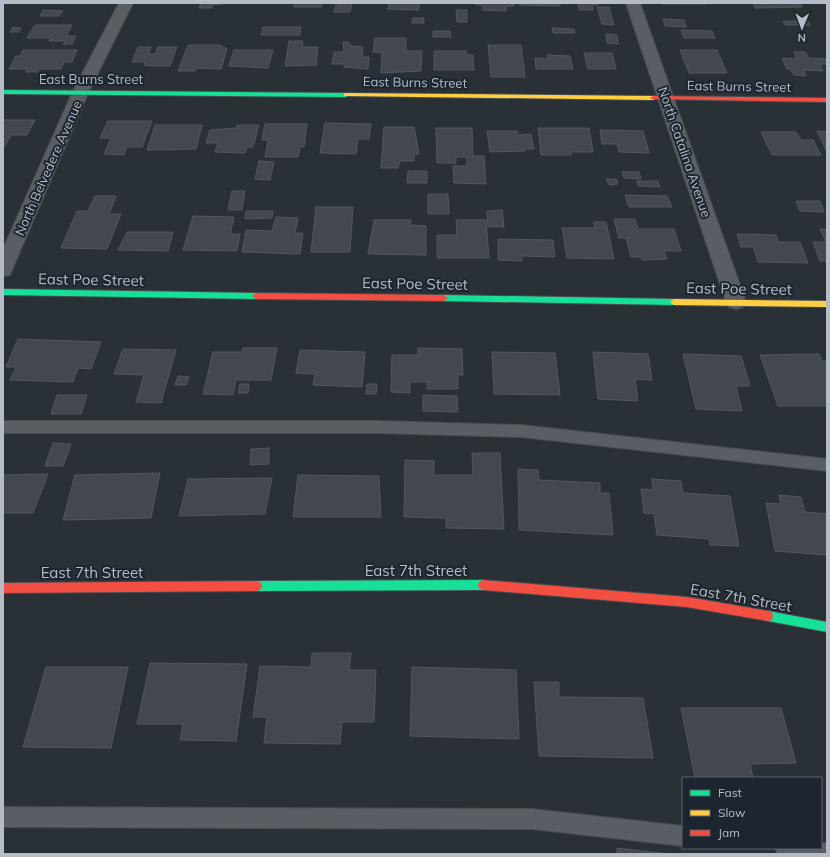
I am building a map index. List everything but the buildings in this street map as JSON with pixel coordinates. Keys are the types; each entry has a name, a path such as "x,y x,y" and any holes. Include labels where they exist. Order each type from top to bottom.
{"street":[{"name":"North Belvedere Avenue","path":"3,270 81,91 126,3"},
{"name":"North Catalina Avenue","path":"633,3 667,98 736,302"},
{"name":"East Burns Street","path":"3,92 81,91 827,100"},
{"name":"East Poe Street","path":"3,292 827,304"},
{"name":"East 7th Street","path":"3,588 479,585 687,602 827,627"}],"lane":[{"path":"3,427 378,427 521,431 827,465"},
{"path":"3,817 532,819 682,836"},
{"path":"793,849 827,853"}],"traffic: fast":[{"path":"3,92 346,95"},
{"path":"3,292 256,296"},
{"path":"444,298 674,302"},
{"path":"257,586 483,585"},
{"path":"768,616 827,627"}],"traffic: slow":[{"path":"346,95 653,98"},
{"path":"674,302 827,304"}],"traffic: jam":[{"path":"653,98 827,100"},
{"path":"256,296 444,298"},
{"path":"483,585 687,602 768,616"},
{"path":"3,588 257,586"}]}
